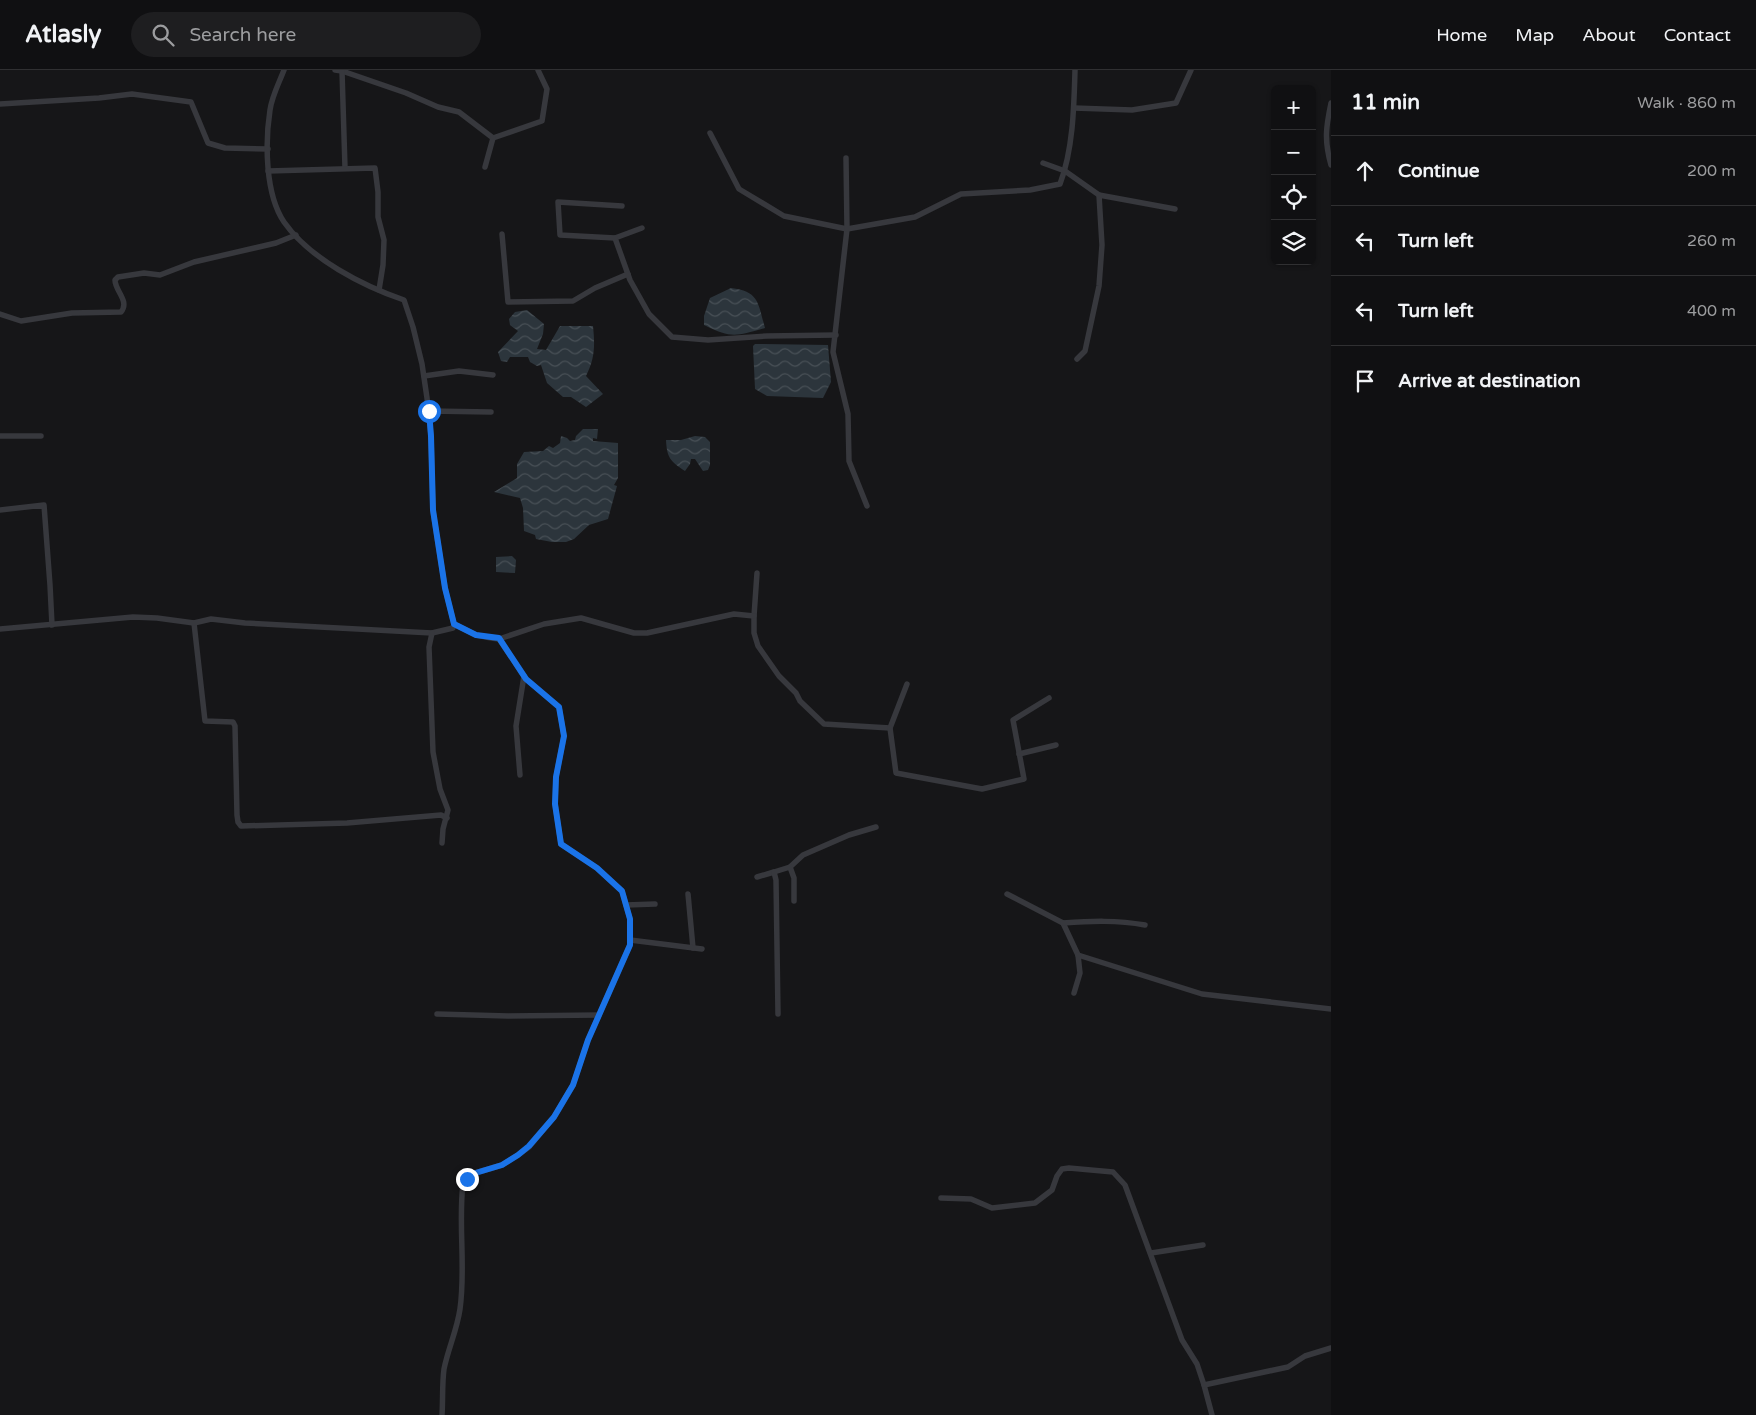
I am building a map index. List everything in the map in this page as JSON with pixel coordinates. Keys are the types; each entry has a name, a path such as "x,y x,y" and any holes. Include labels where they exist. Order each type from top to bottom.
{"street":[{"path":"0,629 133,618 156,618 194,623 211,619 245,623 432,633 453,628 454,624 445,588 433,510 429,411 424,376 413,327 404,300 356,279 330,263 302,242 284,221 278,208 268,171 268,149 270,109 284,70"},
{"path":"335,70 406,93 438,107 459,112 493,138"},
{"path":"493,138 542,121 547,89 538,70"},
{"path":"710,133 739,189 784,216 847,228 915,217 961,194 1030,190 1060,184 1065,171 1074,108 1075,70"},
{"path":"1074,108 1132,110 1176,103 1191,70"},
{"path":"342,71 345,168"},
{"path":"0,104 100,98 132,94 191,102 208,143 225,148 268,149"},
{"path":"1331,103 1325,130 1331,165"},
{"path":"485,168 493,138"},
{"path":"846,158 847,228 834,352 848,414 848,461 868,506"},
{"path":"1043,163 1065,171 1099,195 1175,209"},
{"path":"268,171 375,168 378,192 378,217 384,240 379,290"},
{"path":"1077,359 1085,351 1099,286 1102,245 1099,195"},
{"path":"622,206 558,202 560,235 615,238 642,228"},
{"path":"502,234 508,302 573,301 595,288 628,274"},
{"path":"0,314 21,321 72,314 121,312 124,309 125,303 115,284 115,280 118,277 144,273 160,275 194,262 276,243 296,235"},
{"path":"615,238 628,274 649,314 672,337 708,340 767,336 836,335"},
{"path":"424,376 459,371 493,375"},
{"path":"429,411 491,412"},
{"path":"0,436 41,436"},
{"path":"0,510 44,505 52,625"},
{"path":"757,573 754,633 758,646 779,676 796,693 800,701 824,724 890,728"},
{"path":"454,624 476,635 499,638 565,619 581,618 634,633 648,633 734,614 754,616"},
{"path":"194,623 205,721 229,721 234,722 235,726 237,815 241,826 347,823 441,815 447,818"},
{"path":"432,633 428,648 433,752 440,789 448,810 443,829 442,843"},
{"path":"442,1415 444,1369 460,1310 463,1270 463,1183 472,1174 502,1165 518,1155 543,1131 563,1104 573,1085 588,1040 630,945 630,919 622,891 597,868 561,844 555,804 556,777 564,736 559,707 524,676 499,638"},
{"path":"520,775 516,726 524,676"},
{"path":"908,684 890,728 896,773 982,790 1024,779 1013,720 1049,698"},
{"path":"1019,754 1056,745"},
{"path":"757,877 790,868 803,855 848,835 876,827"},
{"path":"790,868 794,878 794,900"},
{"path":"774,872 776,880 778,1014"},
{"path":"688,894 693,948"},
{"path":"1007,894 1063,923 1095,921 1145,925"},
{"path":"626,905 654,904"},
{"path":"1063,923 1078,955 1080,973 1074,993"},
{"path":"630,940 702,949"},
{"path":"1078,955 1202,994 1331,1009"},
{"path":"437,1014 508,1016 599,1015"},
{"path":"941,1198 972,1199 992,1208 1035,1203 1052,1190 1057,1176 1062,1170 1069,1168 1113,1172 1125,1185 1182,1340 1197,1364 1212,1415"},
{"path":"1151,1253 1203,1245"},
{"path":"1204,1385 1288,1366 1305,1356 1331,1348"}],"water":[{"path":"731,288 752,295 759,305 765,328 734,335 704,325 704,316 710,298"},
{"path":"527,310 544,324 543,334 537,349 546,350 560,326 593,326 594,352 586,376 603,394 586,407 571,397 563,397 547,383 541,365 537,366 530,362 528,357 510,357 507,362 501,361 498,352 518,331 510,325 509,319 515,312"},
{"path":"755,344 828,345 831,382 823,398 767,396 755,389 753,346"},
{"path":"583,429 598,429 597,439 593,438 593,441 618,443 618,478 614,485 617,486 608,519 589,525 574,539 566,542 536,539 535,535 524,531 523,508 520,498 494,492 517,478 517,464 524,452 543,451 549,446 553,448 560,443 561,436 570,441 575,440 576,436"},
{"path":"695,436 705,437 710,442 710,465 708,470 703,471 695,459 691,459 685,471 670,458 666,440 681,440"},
{"path":"512,556 516,560 515,573 496,572 496,557"}],"route":[{"path":"429,411 433,510 445,588 454,624 476,635 499,638 526,679 559,707 564,736 556,777 555,804 561,844 597,868 622,891 630,919 630,945 588,1040 573,1085 563,1104 543,1131 518,1155 502,1165 478,1171 467,1179"}]}
